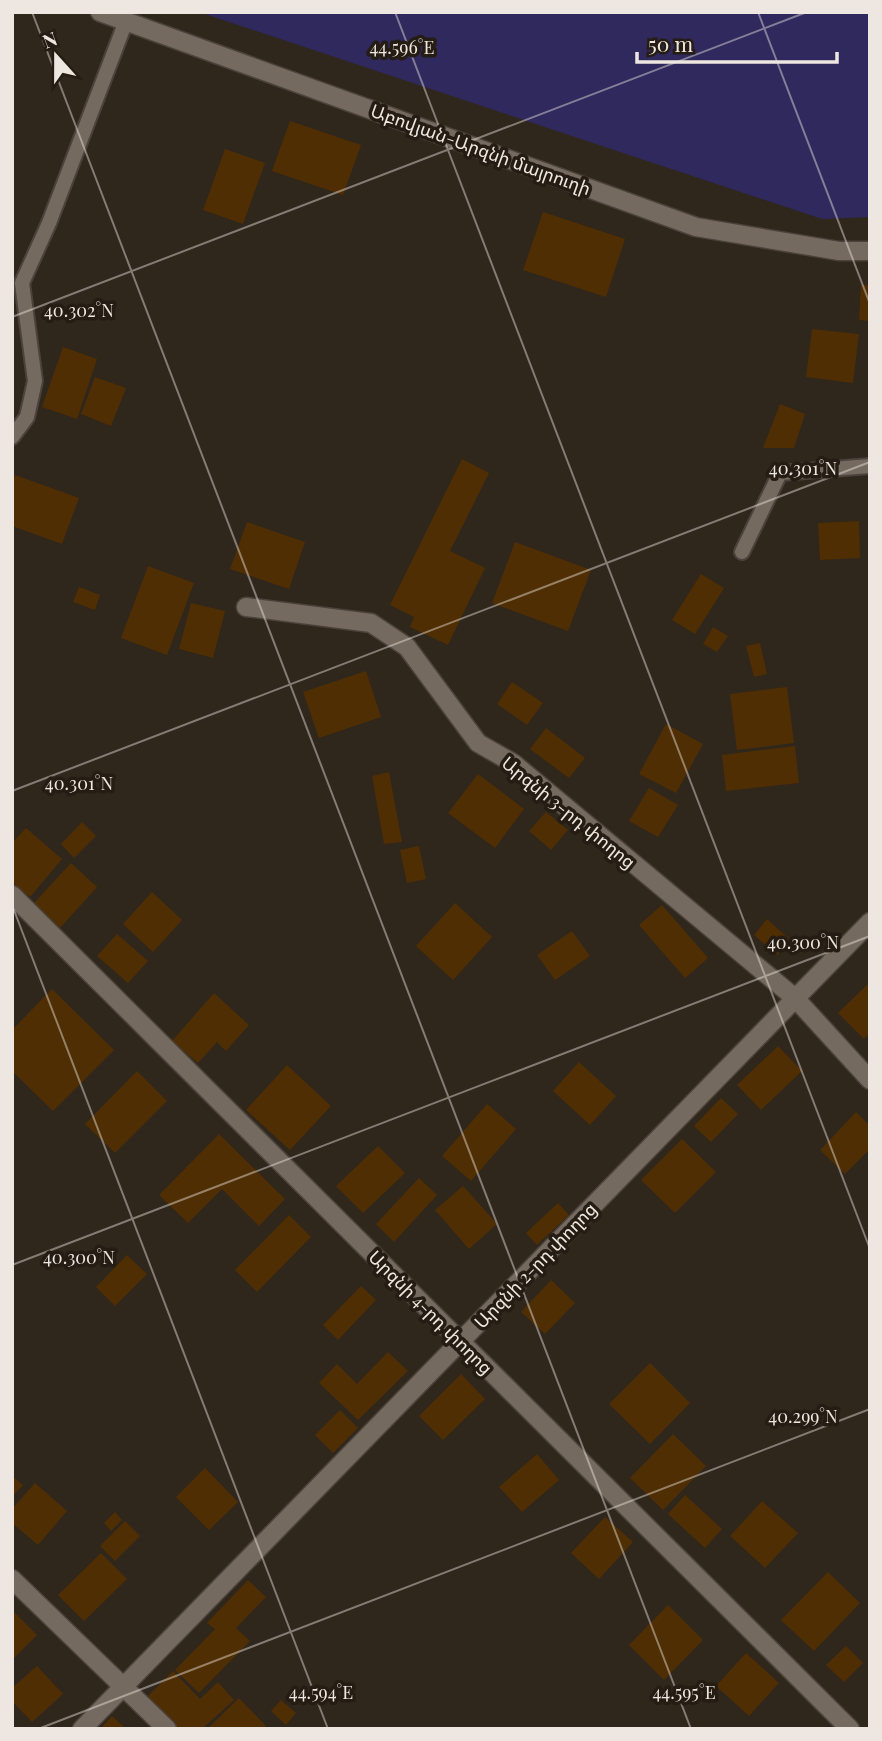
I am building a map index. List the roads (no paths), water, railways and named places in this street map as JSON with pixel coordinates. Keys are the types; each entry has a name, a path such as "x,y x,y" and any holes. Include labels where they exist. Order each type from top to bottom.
{"street":[{"name":"Աբովյան-Արզնի մայրուղի","path":"100,12 695,227 839,251 870,251"},
{"name":"Արզնի 3-րդ փողոց","path":"246,607 371,623 407,647 478,743 513,763 794,998 870,1080"},
{"name":"Արզնի 4-րդ փողոց","path":"12,895 850,1729"},
{"name":"Արզնի 2-րդ փողոց","path":"82,1729 870,922"},
{"path":"12,1579 167,1729"}],"lane":[{"path":"12,437 27,417 36,381 22,283 49,223 126,21"},
{"path":"742,552 780,473 870,466"}]}
